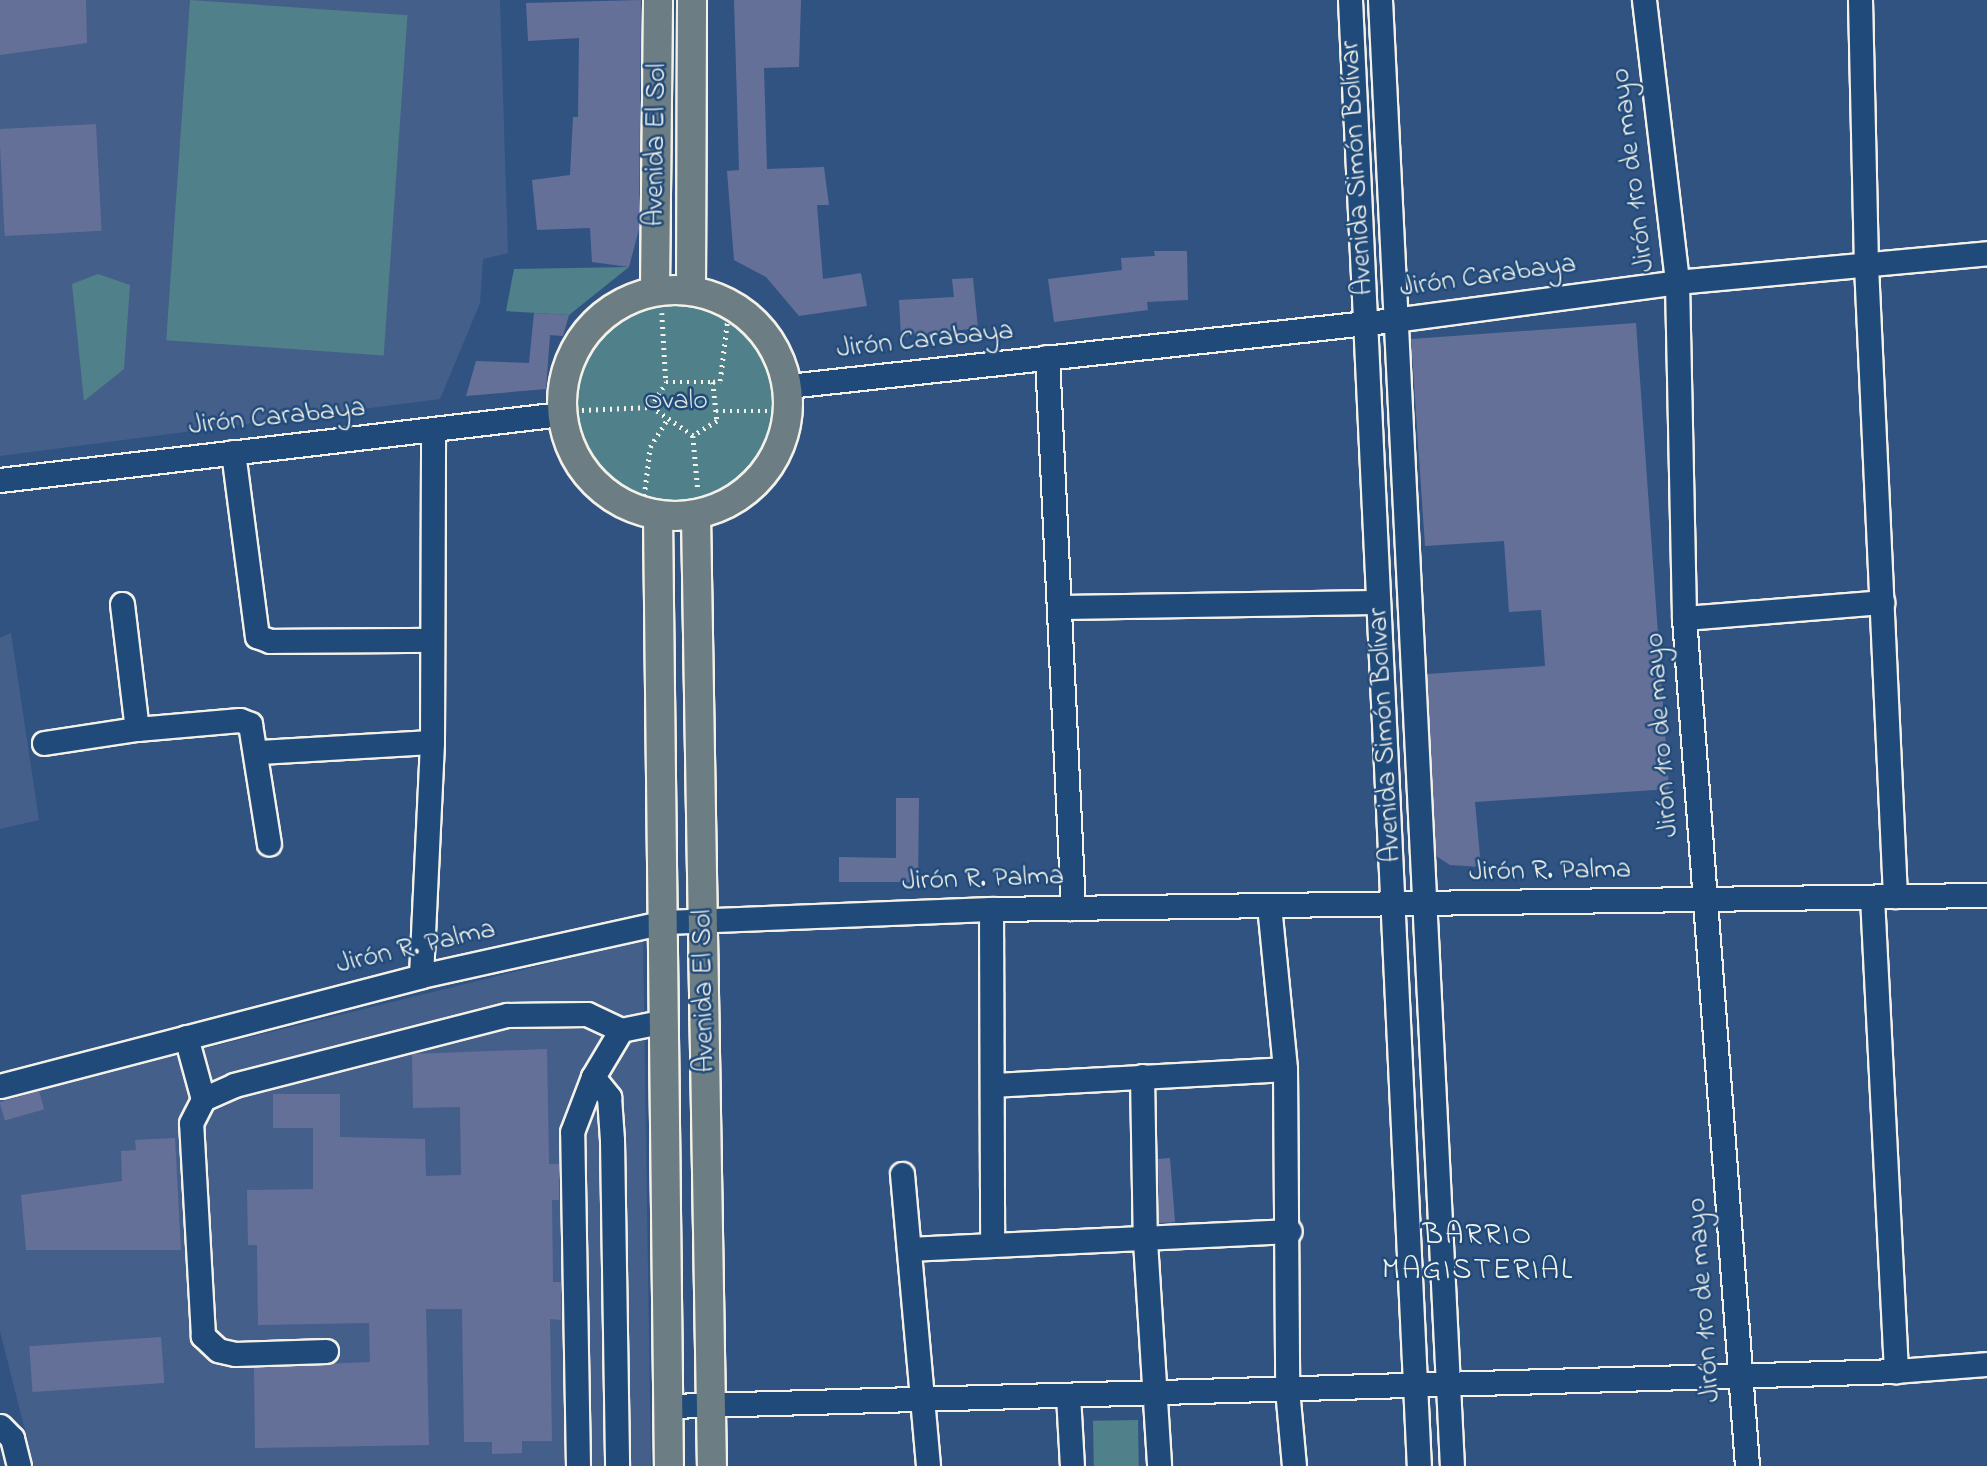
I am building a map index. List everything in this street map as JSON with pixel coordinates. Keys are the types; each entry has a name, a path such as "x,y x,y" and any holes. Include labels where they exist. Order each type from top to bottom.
{"main road":[{"name":"Avenida El Sol","path":"658,0 658,296"},
{"name":"Avenida El Sol","path":"691,290 692,0"},
{"path":"691,290 725,300 756,322 777,351 788,421 777,454 757,483 729,503 698,508 650,508 622,504 592,482 571,451 562,380 574,348 595,321 623,301 691,290"},
{"name":"Avenida El Sol","path":"650,508 664,922 669,1466"},
{"name":"Avenida El Sol","path":"698,508 712,1466"}],"street":[{"name":"Avenida Simón Bolívar","path":"1350,0 1419,1466"},
{"name":"Avenida Simón Bolívar","path":"1380,0 1452,1466"},
{"name":"Jirón 1ro de mayo","path":"1644,0 1676,282 1684,618 1747,1466"},
{"path":"1860,0 1866,265 1882,603 1884,896 1896,1371"},
{"name":"Jirón Carabaya","path":"783,398 1047,357 1394,320 1676,282 1987,253"},
{"path":"1047,357 1073,908"},
{"name":"Jirón Carabaya","path":"0,480 568,412"},
{"path":"421,976 432,742 433,430"},
{"path":"233,452 257,636 270,641 432,640"},
{"path":"1059,607 1378,602"},
{"path":"1684,618 1882,603"},
{"path":"122,604 137,729"},
{"path":"44,743 137,729 240,720 250,724 258,752 269,844"},
{"path":"258,752 432,742"},
{"name":"Jirón R. Palma","path":"0,1086 421,976 664,922 991,909 1987,895"},
{"path":"1269,905 1285,1069 1290,1231 1287,1389 1294,1466"},
{"path":"991,909 992,1244"},
{"path":"203,1099 301,1067 508,1014 587,1014 621,1030 665,1021"},
{"path":"578,1466 572,1132 593,1077 621,1030"},
{"path":"186,1037 203,1099 191,1123 203,1336 218,1350 235,1354 326,1351"},
{"path":"993,1085 1285,1069"},
{"path":"1142,1076 1145,1241 1159,1466"},
{"path":"593,1077 610,1097 617,1466"},
{"path":"902,1174 928,1466"},
{"path":"909,1249 992,1244 1145,1241 1290,1231"},
{"path":"668,1406 921,1396 1156,1393 1449,1382 1896,1371 1987,1364"},
{"path":"1068,1395 1072,1466"},
{"path":"6,1432 19,1466"}],"path":[{"path":"651,407 666,382 658,296"},
{"path":"658,296 701,304 728,315 747,330 773,372 783,398 757,464 732,488 698,508 650,508 621,491 585,453 568,412 580,371 598,337 627,314 658,296"},
{"path":"666,382 720,381 728,315"},
{"path":"693,436 717,421 713,382"},
{"path":"716,411 783,398"},
{"path":"568,412 651,407 693,436"},
{"path":"650,508 650,447 668,418"},
{"path":"693,436 698,508"}],"shaded area":[{"path":"0,0 500,0 508,253 483,259 480,303 440,399 0,456"},
{"path":"11,633 39,820 0,829 0,638"},
{"path":"643,940 651,1466 34,1466 0,1331 0,1099"}],"green space":[{"path":"190,0 407,15 384,355 166,340"},
{"path":"629,267 569,315 506,311 514,269"},
{"path":"98,274 130,285 124,369 84,401 72,284"},
{"name":"Ovalo","path":"676,302 715,309 748,331 770,364 777,403 770,442 748,475 715,497 676,504 637,497 604,475 582,442 575,403 582,364 604,331 637,309"},
{"path":"1138,1420 1139,1466 1094,1466 1093,1421"}],"building":[{"path":"0,0 86,0 87,43 0,55"},
{"path":"641,0 639,229 629,267 592,262 590,228 537,230 532,180 570,175 573,117 578,117 579,38 528,41 526,3"},
{"path":"734,0 801,0 799,67 764,68 767,169 824,167 829,205 817,205 823,279 861,273 867,306 799,316 766,277 734,260 727,171 739,170"},
{"path":"96,124 102,231 5,236 0,129"},
{"path":"1154,251 1187,251 1188,300 1147,302 1148,310 1054,322 1048,279 1122,270 1121,258 1155,256"},
{"path":"973,278 978,328 901,337 899,300 954,297 952,279"},
{"path":"534,313 569,315 563,336 550,335 546,389 466,396 476,361 529,363"},
{"path":"1636,323 1669,789 1475,802 1481,867 1450,865 1436,856 1427,674 1545,666 1541,610 1509,612 1504,541 1425,546 1411,339"},
{"path":"896,798 919,798 918,882 839,882 839,857 896,858"},
{"path":"547,1049 549,1164 559,1164 559,1200 552,1200 553,1282 561,1282 561,1320 550,1319 552,1441 522,1441 522,1453 492,1454 492,1442 464,1442 462,1309 426,1309 429,1445 255,1448 254,1367 370,1362 369,1323 258,1325 257,1245 248,1245 247,1190 313,1189 313,1128 273,1128 273,1094 340,1094 340,1137 425,1139 426,1176 461,1175 460,1107 413,1108 412,1054"},
{"path":"39,1091 44,1109 5,1121 0,1102"},
{"path":"175,1138 181,1250 26,1250 21,1195 122,1181 121,1151 136,1150 135,1140"},
{"path":"1170,1158 1175,1222 1159,1223 1158,1159"},
{"path":"161,1337 164,1383 33,1392 29,1346"}],"district":[{"name":"BARRIO MAGISTERIAL","path":"1478,1253"}]}
